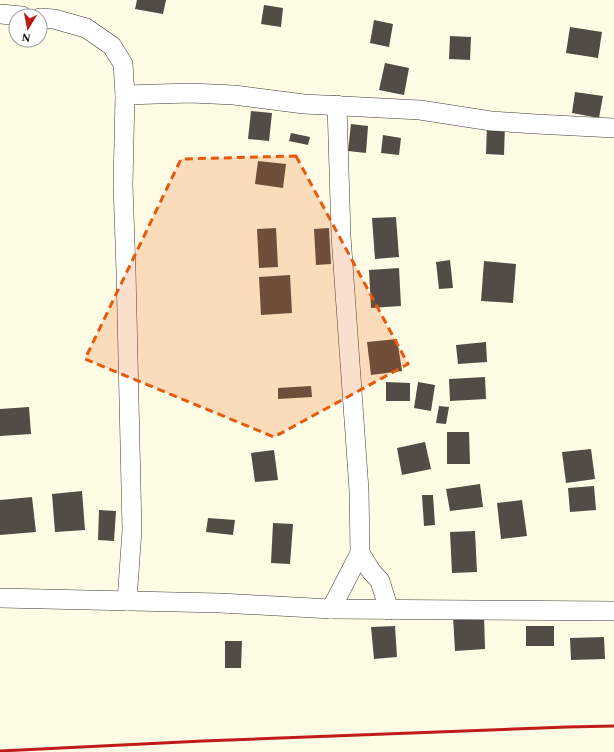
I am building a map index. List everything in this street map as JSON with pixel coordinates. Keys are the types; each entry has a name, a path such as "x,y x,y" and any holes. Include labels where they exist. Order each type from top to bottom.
{"street":[{"path":"48,19 86,28 112,46 123,64 125,95 123,185 132,530 127,601"},
{"path":"125,95 190,93 219,94 304,104 420,110 491,121 614,128"},
{"path":"330,609 360,553 359,490 340,236 337,105"},
{"path":"360,553 371,571 380,581 389,610"},
{"path":"0,598 220,603 330,609 614,611"}],"highlighted area":[{"path":"296,156 408,364 274,437 85,359 181,159"}],"building":[{"path":"137,0 166,0 163,14 135,9"},
{"path":"264,5 283,8 281,27 261,24"},
{"path":"374,20 393,24 389,47 370,43"},
{"path":"570,27 602,32 598,58 566,53"},
{"path":"450,36 471,37 470,60 449,59"},
{"path":"385,63 409,68 404,95 379,90"},
{"path":"575,92 603,96 599,118 572,113"},
{"path":"251,111 272,113 269,141 248,139"},
{"path":"351,124 368,126 366,153 348,151"},
{"path":"487,125 505,125 504,155 486,154"},
{"path":"291,133 310,137 308,145 289,141"},
{"path":"383,135 401,138 399,155 381,153"},
{"path":"258,161 286,164 283,188 255,184"},
{"path":"396,217 399,257 375,259 372,218"},
{"path":"276,228 278,267 259,268 257,229"},
{"path":"329,228 331,264 316,265 314,229"},
{"path":"450,260 453,288 439,289 436,262"},
{"path":"484,261 516,264 513,303 481,301"},
{"path":"399,268 401,306 371,308 369,270"},
{"path":"290,275 292,313 261,315 259,277"},
{"path":"397,339 402,371 371,375 367,342"},
{"path":"486,342 487,362 458,364 456,345"},
{"path":"485,377 486,399 450,401 449,379"},
{"path":"386,382 410,383 410,401 386,401"},
{"path":"418,382 435,385 431,411 414,408"},
{"path":"311,386 312,397 278,399 278,388"},
{"path":"439,406 449,407 446,424 436,423"},
{"path":"29,407 31,434 0,436 0,409"},
{"path":"447,432 469,432 470,464 447,464"},
{"path":"425,442 431,469 402,475 397,448"},
{"path":"591,449 595,479 566,483 562,452"},
{"path":"274,450 278,480 255,482 251,453"},
{"path":"480,484 483,507 450,511 446,489"},
{"path":"594,486 596,510 570,512 568,488"},
{"path":"82,491 85,530 55,532 52,494"},
{"path":"422,495 433,495 435,525 424,526"},
{"path":"32,497 36,532 0,535 0,500"},
{"path":"522,500 527,536 501,539 497,503"},
{"path":"99,510 116,511 114,541 98,540"},
{"path":"208,518 235,520 233,535 206,532"},
{"path":"273,523 293,524 290,564 271,563"},
{"path":"475,531 477,572 452,573 450,532"},
{"path":"484,615 485,649 455,651 453,616"},
{"path":"395,626 397,657 374,659 371,627"},
{"path":"526,626 554,626 554,646 526,646"},
{"path":"604,637 605,659 571,660 570,638"},
{"path":"225,641 242,641 241,668 225,668"}],"railway":[{"path":"0,751 203,741 614,726"}]}
